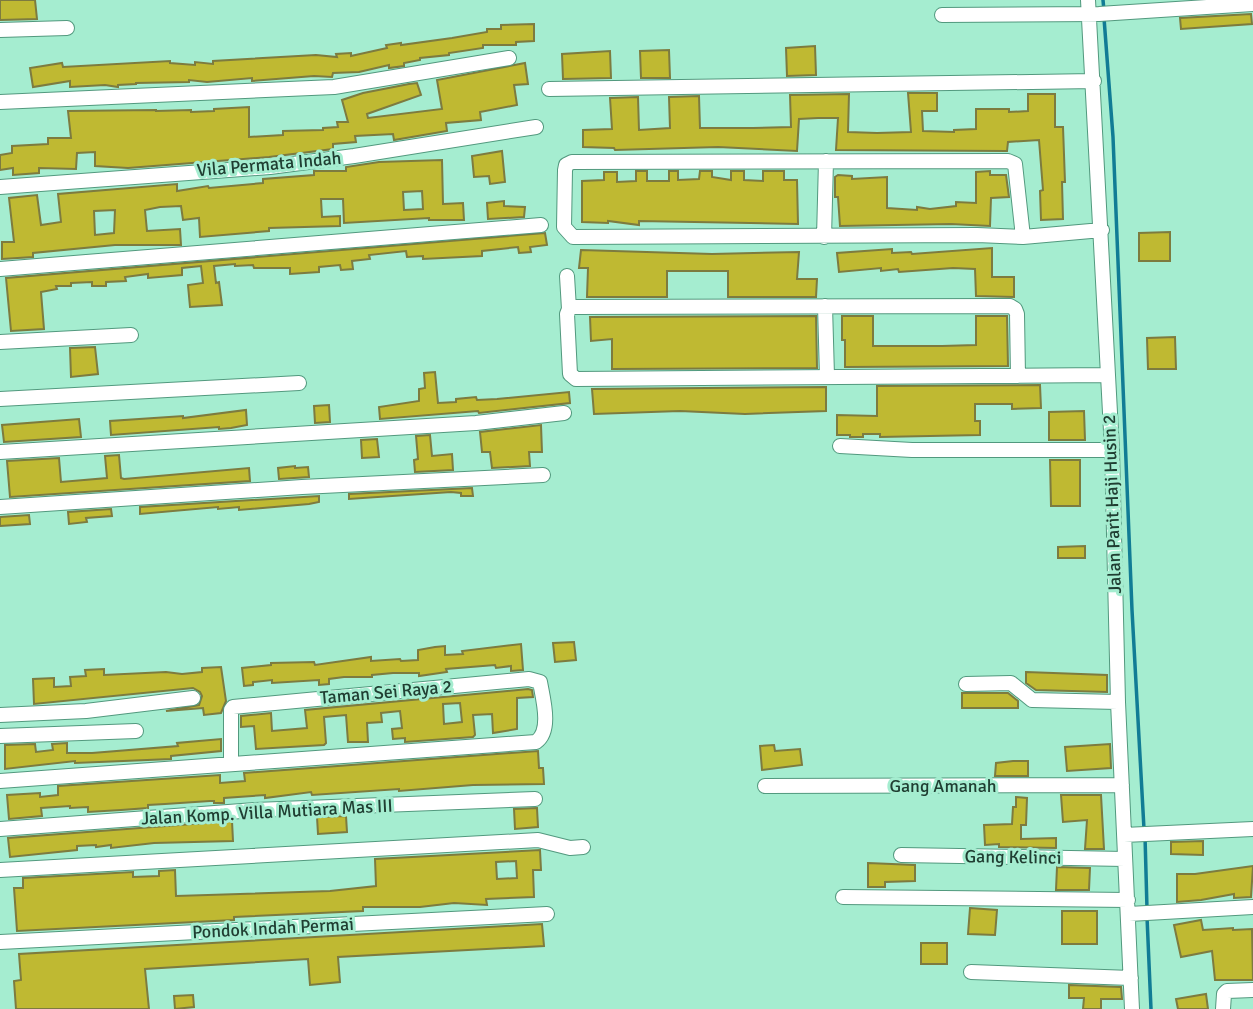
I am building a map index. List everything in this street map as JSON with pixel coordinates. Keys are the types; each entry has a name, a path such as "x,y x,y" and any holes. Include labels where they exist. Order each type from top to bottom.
{"street":[{"path":"942,15 1092,9 1117,13 1253,4"},
{"name":"Jalan Parit Haji Husin 2","path":"1092,9 1106,375 1112,450 1122,785 1138,834 1125,859 1138,910 1131,978 1132,1009"},
{"path":"0,30 67,28"},
{"path":"0,102 334,87 509,58"},
{"path":"549,89 1094,81"},
{"name":"Vila Permata Indah","path":"0,187 270,167 536,127"},
{"path":"824,237 826,161"},
{"path":"1023,237 1015,164 1012,162 569,163 565,170 564,227 573,237 1023,237 1102,230"},
{"path":"0,270 541,225"},
{"path":"566,276 570,374 576,379 1106,375"},
{"path":"825,306 828,376"},
{"path":"569,309 1010,306 1017,314 1018,376"},
{"path":"0,342 131,335"},
{"path":"0,399 299,383"},
{"path":"0,452 476,423 564,413"},
{"path":"840,446 912,450 1112,450"},
{"path":"0,507 303,487 543,475"},
{"name":"Taman Sei Raya 2","path":"0,781 231,764 539,739 545,726 540,682 529,679 233,707 231,764"},
{"path":"966,684 1011,683 1032,700 1118,702"},
{"path":"0,715 86,711 193,698"},
{"path":"0,736 136,731"},
{"name":"Gang Amanah","path":"765,786 1122,785"},
{"name":"Jalan Komp. Villa Mutiara Mas III","path":"0,829 255,810 535,799"},
{"path":"1138,834 1253,829"},
{"path":"0,870 538,840 570,848 583,847"},
{"name":"Gang Kelinci","path":"901,855 1125,859"},
{"path":"843,897 1138,910 1253,907"},
{"name":"Pondok Indah Permai","path":"0,941 547,914"},
{"path":"0,941 0,950"},
{"path":"971,972 1131,978"},
{"path":"1223,1009 1225,992 1253,990"}],"building":[{"path":"0,0 35,0 37,19 0,20"},
{"path":"1251,14 1252,24 1181,29 1180,18"},
{"path":"534,24 534,41 516,42 516,45 483,45 483,48 420,58 404,63 404,66 389,68 389,65 359,72 333,73 332,77 252,81 252,78 207,82 189,80 136,83 118,87 70,87 70,81 33,87 30,68 62,63 63,67 170,61 195,65 195,62 213,64 213,61 316,55 337,57 336,54 351,53 351,56 387,48 386,45 487,32 487,29 501,29 501,25"},
{"path":"815,46 816,75 787,76 786,48"},
{"path":"669,50 670,78 641,78 640,51"},
{"path":"610,51 611,78 563,79 562,54"},
{"path":"525,63 528,84 514,85 517,105 480,112 481,120 446,123 447,131 394,140 393,134 355,136 356,142 333,144 333,149 269,157 128,168 95,166 95,152 77,153 76,169 39,168 39,173 13,175 13,168 0,170 0,155 12,153 12,146 48,144 48,138 71,138 68,111 191,112 249,107 249,137 283,135 283,131 338,127 337,122 348,122 342,100 409,84 417,83 421,95 367,114 368,118 442,109 437,80"},
{"path":"908,93 937,93 937,111 922,111 923,131 954,132 976,129 976,109 1028,111 1028,94 1055,94 1055,127 1063,127 1063,219 1041,220 1040,191 1043,190 1039,140 1008,142 1007,151 836,150 838,118 818,118 799,119 797,151 718,147 615,150 583,147 583,130 612,129 610,98 638,97 639,130 670,128 669,97 699,96 700,128 753,128 791,127 790,95 849,94 848,132 877,133 911,132"},
{"path":"502,151 505,182 490,184 489,176 474,177 472,156"},
{"path":"442,160 443,204 463,203 464,220 429,218 344,223 343,199 321,199 322,217 340,216 340,226 269,228 269,231 200,237 199,218 183,220 181,206 160,207 145,210 147,231 180,229 181,245 115,245 33,253 33,257 2,259 2,242 14,242 9,198 37,195 41,225 61,222 58,194 177,184 177,191 208,186 263,183 263,179 314,175 314,171 346,171 346,167 379,162","holes":["422,191 423,209 404,210 403,192","115,210 114,233 95,235 94,211"]},
{"path":"636,171 647,171 647,181 669,181 669,171 678,171 678,180 699,179 700,171 712,171 712,177 731,180 731,171 744,171 744,180 763,181 763,171 784,171 784,180 797,180 798,224 639,221 639,225 608,221 582,222 582,181 604,180 604,172 617,172 617,182 636,181"},
{"path":"990,171 990,175 1006,175 1009,197 991,198 990,226 840,226 838,197 835,197 835,177 838,175 852,176 852,179 887,177 887,208 917,210 917,207 930,209 956,206 956,202 976,203 976,172"},
{"path":"504,201 504,206 525,207 524,217 488,219 487,203"},
{"path":"1170,232 1170,261 1139,261 1139,233"},
{"path":"545,233 547,245 530,247 531,252 519,253 518,247 482,251 482,256 423,259 423,256 407,257 406,251 369,255 370,259 352,261 353,269 341,270 340,265 319,267 319,272 290,274 290,268 254,268 253,265 235,264 214,266 222,305 190,307 188,285 203,283 201,266 182,268 182,275 148,278 148,274 125,277 126,281 106,282 106,286 92,286 92,282 71,283 71,286 56,286 57,289 41,292 44,329 11,331 6,278"},
{"path":"992,248 992,277 1014,277 1014,297 976,296 975,269 899,272 898,269 881,271 881,268 839,272 837,253 892,249 892,253 912,254"},
{"path":"581,250 712,254 799,252 797,279 817,279 816,297 728,297 728,271 667,271 667,297 587,297 588,268 579,268"},
{"path":"816,316 817,368 612,369 612,339 591,341 590,317"},
{"path":"842,316 873,316 873,346 942,346 976,345 976,316 1007,316 1008,366 845,367"},
{"path":"1175,337 1176,369 1148,369 1147,338"},
{"path":"95,347 98,374 71,377 70,348"},
{"path":"435,372 438,403 476,397 477,400 497,399 569,392 570,403 479,413 380,419 379,407 419,401 419,389 425,388 424,373"},
{"path":"1040,385 1041,408 1012,409 1012,404 975,404 975,421 980,421 980,435 837,435 837,415 877,416 877,386"},
{"path":"826,387 826,411 745,414 680,411 594,414 592,389"},
{"path":"329,405 330,422 315,423 314,406"},
{"path":"246,410 247,425 231,428 111,435 110,421 183,418"},
{"path":"1084,411 1085,440 1049,440 1049,412"},
{"path":"79,419 81,437 4,442 2,425"},
{"path":"541,425 542,452 529,452 530,466 492,468 490,452 482,452 480,432"},
{"path":"430,435 432,456 452,454 453,470 415,472 414,460 418,459 416,436"},
{"path":"377,439 379,457 362,458 361,440"},
{"path":"119,455 121,478 124,479 249,468 250,481 10,497 7,461 59,458 61,482 107,478 105,456"},
{"path":"1050,460 1080,460 1080,506 1051,506"},
{"path":"308,467 309,477 279,479 278,468"},
{"path":"472,488 473,496 461,496 461,493 451,492 349,499 349,494"},
{"path":"319,496 319,502 309,504 239,510 239,507 218,507 140,514 140,507"},
{"path":"111,509 112,516 86,518 87,522 69,524 68,512"},
{"path":"29,515 30,524 0,526 0,517"},
{"path":"1085,546 1085,558 1058,558 1058,547"},
{"path":"574,642 576,660 555,662 553,643"},
{"path":"521,644 523,670 511,671 511,666 496,668 495,665 446,669 447,672 419,676 419,673 393,673 372,677 344,677 329,679 329,684 319,685 319,680 272,683 272,680 244,686 242,668 271,663 314,662 315,665 371,657 371,661 418,660 418,650 435,647 445,646 445,655"},
{"path":"221,667 226,701 221,713 204,715 203,708 166,711 199,705 202,696 193,688 34,704 33,679 54,678 54,687 71,686 70,677 86,676 85,670 104,669 104,675 166,672 182,674 202,672 202,668"},
{"path":"1026,672 1107,675 1107,692 1036,690 1026,683"},
{"path":"528,689 532,690 533,697 517,698 517,729 493,733 492,714 473,715 473,737 405,742 405,738 393,739 392,729 402,728 400,711 381,713 382,722 367,723 368,742 348,742 346,715 324,717 324,745 256,749 254,726 241,727 241,716 271,713 272,731 307,728 305,710","holes":["460,703 462,722 444,724 443,704"]},
{"path":"962,693 1008,693 1018,701 1018,708 962,708"},
{"path":"221,739 221,751 171,756 171,759 75,761 5,769 5,745 35,744 36,752 53,750 52,744 67,743 67,753 92,753 178,746 177,743"},
{"path":"1110,744 1111,768 1067,771 1065,747"},
{"path":"774,745 775,751 800,749 802,765 762,770 760,746"},
{"path":"538,751 544,784 473,785 312,795 311,792 265,798 265,795 224,798 224,803 210,801 148,805 148,808 88,812 88,807 70,806 41,808 42,816 9,819 7,795 58,795 58,786 220,775 220,783 245,781 244,773"},
{"path":"1028,761 1028,776 995,776 996,763"},
{"path":"1061,795 1101,795 1104,849 1085,849 1087,820 1063,822"},
{"path":"1016,797 1027,798 1026,825 1021,825 1021,839 1056,838 1056,848 985,845 984,825 1012,824"},
{"path":"537,808 538,827 515,829 514,809"},
{"path":"346,816 347,832 318,834 317,817"},
{"path":"232,821 233,841 154,843 111,848 111,845 77,846 77,850 10,857 8,838"},
{"path":"1203,841 1203,855 1171,854 1171,842"},
{"path":"540,850 541,870 533,870 534,897 486,899 487,905 454,903 420,907 363,907 363,911 234,917 234,920 17,931 14,888 23,888 23,878 133,872 133,877 159,876 159,871 175,870 176,896 330,891 376,886 375,859","holes":["516,861 517,878 497,879 496,862"]},
{"path":"868,863 915,865 915,881 885,882 885,887 868,887"},
{"path":"1253,866 1251,897 1234,898 1234,894 1177,902 1177,874"},
{"path":"1057,867 1090,868 1089,890 1056,890"},
{"path":"970,908 997,910 995,935 968,934"},
{"path":"1062,911 1097,911 1097,944 1062,944"},
{"path":"1201,920 1203,930 1252,929 1253,980 1215,980 1212,951 1181,957 1174,925"},
{"path":"542,924 544,946 338,957 340,982 310,985 308,959 145,969 149,1009 16,1009 14,981 21,980 19,954"},
{"path":"921,943 947,943 947,964 921,964"},
{"path":"1069,985 1121,987 1122,999 1101,999 1101,1009 1083,1009 1084,998 1069,998"},
{"path":"1206,994 1208,1009 1178,1009 1176,999"},
{"path":"193,995 194,1007 175,1009 174,996"}],"waterway":[{"path":"1103,0 1104,11"},
{"path":"1104,18 1113,137 1132,610 1144,829"},
{"path":"1145,836 1147,909"},
{"path":"1147,917 1151,1009"}]}
